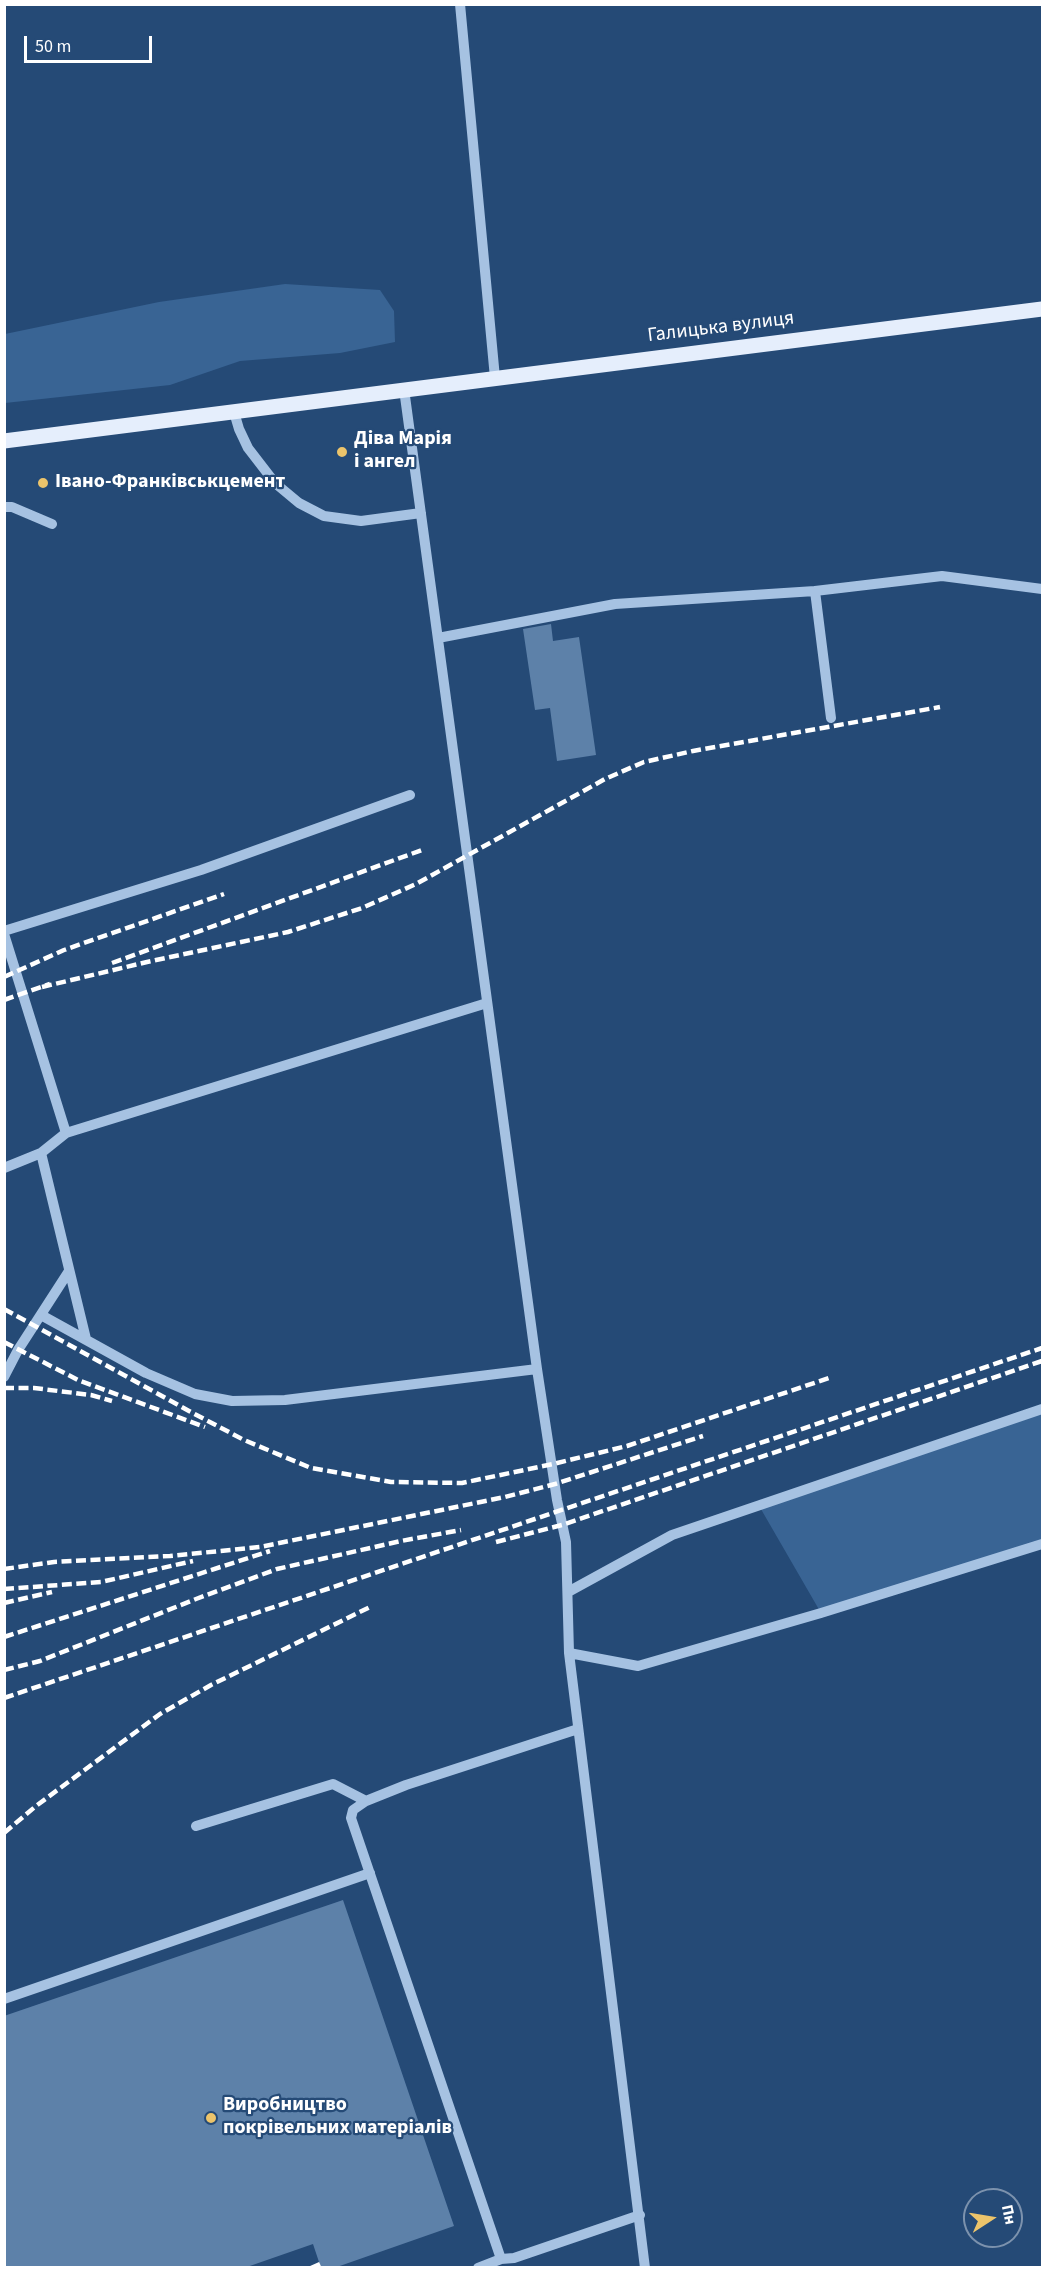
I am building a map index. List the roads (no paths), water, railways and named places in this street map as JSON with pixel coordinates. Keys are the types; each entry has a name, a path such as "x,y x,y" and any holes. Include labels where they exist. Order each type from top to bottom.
{"main road":[{"name":"Галицька вулиця","path":"4,441 1042,309"}],"street":[{"path":"460,4 495,378"},
{"path":"404,389 537,1369 557,1500 566,1542 569,1653 645,2268"},
{"path":"234,412 248,448 275,483 299,503 324,516 361,521 421,513"},
{"path":"4,507 12,507 52,524"},
{"path":"438,638 615,604 815,591 942,576 1042,589"},
{"path":"815,591 831,718"},
{"path":"66,1133 4,933 201,870 410,795"},
{"path":"4,1168 41,1153 66,1133 487,1002"},
{"path":"41,1153 86,1339"},
{"path":"4,1377 18,1350 69,1271"},
{"path":"41,1315 147,1373 195,1394 232,1401 285,1400 537,1369"},
{"path":"568,1592 672,1535 1042,1409"},
{"path":"569,1653 639,1666 821,1613 1042,1544"},
{"path":"501,2259 351,1818 353,1810 366,1801 406,1785 578,1730"},
{"path":"196,1826 333,1784 366,1801"},
{"path":"4,1999 370,1873"},
{"path":"478,2268 501,2259 514,2259 640,2215"}],"railway":[{"path":"42,987 288,932 362,908 416,884 605,779 644,762 693,751 940,707"},
{"path":"112,963 422,850"},
{"path":"4,977 64,950 224,894"},
{"path":"4,1000 50,984"},
{"path":"4,1309 244,1440 311,1468 391,1482 462,1483 553,1464 627,1446 829,1378"},
{"path":"4,1342 78,1380 205,1427"},
{"path":"4,1698 1042,1348"},
{"path":"496,1542 562,1525 1042,1361"},
{"path":"4,1388 34,1388 91,1395 112,1401"},
{"path":"4,1569 54,1562 170,1556 260,1547 505,1497 555,1484 703,1436"},
{"path":"4,1670 40,1661 277,1569 461,1530"},
{"path":"4,1637 270,1551"},
{"path":"4,1589 101,1582 193,1561"},
{"path":"4,1603 52,1592"},
{"path":"4,1833 36,1806 160,1714 211,1685 370,1607"},
{"path":"311,2268 320,2264"}],"place":[{"name":"Діва Марія і ангел","path":"342,452"},
{"name":"Івано-Франківськцемент","path":"43,483"},
{"name":"Виробництво покрівельних матеріалів","path":"211,2118"}]}
